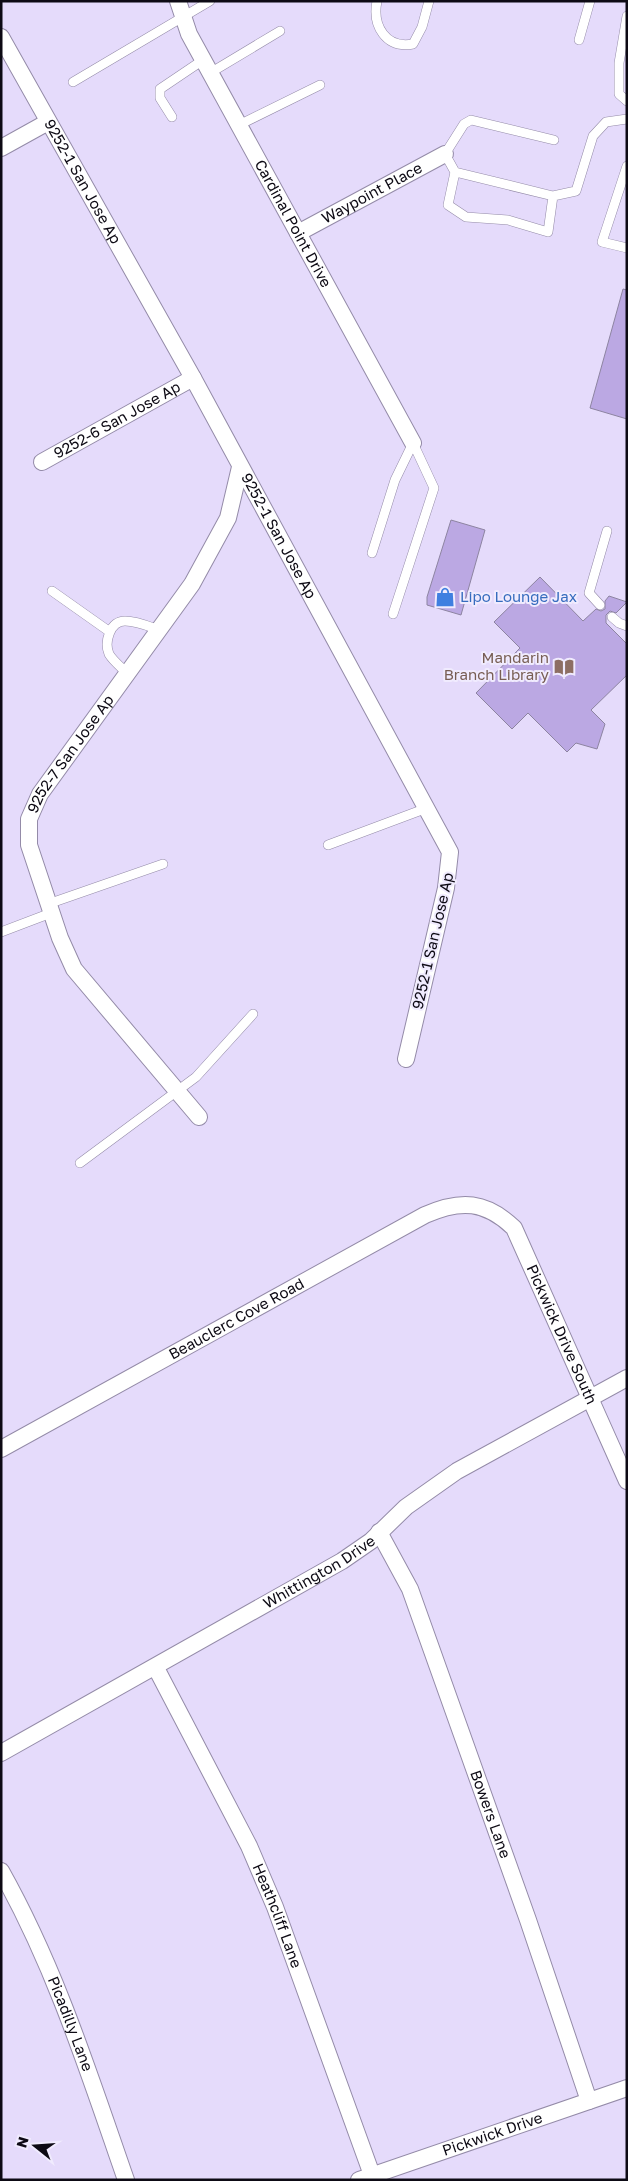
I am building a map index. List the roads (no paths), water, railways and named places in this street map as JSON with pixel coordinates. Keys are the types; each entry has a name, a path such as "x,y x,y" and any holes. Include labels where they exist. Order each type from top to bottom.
{"street":[{"name":"Cardinal Point Drive","path":"181,9 189,34 413,443"},
{"name":"9252-1 San Jose Ap","path":"1,37 193,378 450,852 450,863 406,1059"},
{"path":"1,148 48,122"},
{"name":"Waypoint Place","path":"298,233 445,154"},
{"name":"9252-6 San Jose Ap","path":"42,462 193,378"},
{"name":"9252-7 San Jose Ap","path":"199,1117 74,969 49,908 29,846 29,819 40,794 192,584 228,518 240,466"},
{"name":"Beauclerc Cove Road","path":"1,1449 425,1215 456,1204 475,1205"},
{"name":"Pickwick Drive South","path":"475,1205 493,1211 506,1220 521,1239 627,1481"},
{"name":"Whittington Drive","path":"1,1753 156,1668 342,1561 379,1532 406,1507 457,1472 627,1378"},
{"name":"Bowers Lane","path":"379,1532 410,1589 528,1920 589,2101"},
{"name":"Heathcliff Lane","path":"156,1668 249,1846 276,1907 365,2177"},
{"name":"Picadilly Lane","path":"1,1871 42,1950 61,1994 126,2180"},
{"name":"Pickwick Drive","path":"365,2177 627,2088"}],"lane":[{"path":"73,82 181,9 210,1"},
{"path":"377,1 376,24 381,33 392,40 413,44 418,36 429,1"},
{"path":"580,40 590,1"},
{"path":"627,16 619,63 619,94 627,101"},
{"path":"172,117 160,98 160,89 280,31"},
{"path":"240,126 320,85"},
{"path":"455,172 553,196 576,191 593,136 606,122 627,119"},
{"path":"553,196 548,232 508,220 466,217 448,205 455,172 445,154 464,124 471,120 554,140"},
{"path":"627,166 602,242 627,248"},
{"path":"372,553 394,480 413,443"},
{"path":"393,614 434,488 413,443"},
{"path":"600,605 589,593 607,531"},
{"path":"52,591 110,632"},
{"path":"612,617 618,623 627,626"},
{"path":"128,674 109,655 107,640 110,632 117,623 123,621 136,622 159,630"},
{"path":"328,845 427,808"},
{"path":"1,932 49,908 163,864"},
{"path":"80,1163 178,1092 210,1063 253,1014"}],"place":[{"name":"Lipo Lounge Jax","path":"445,597"},
{"name":"Mandarin Branch Library","path":"564,667"}]}
